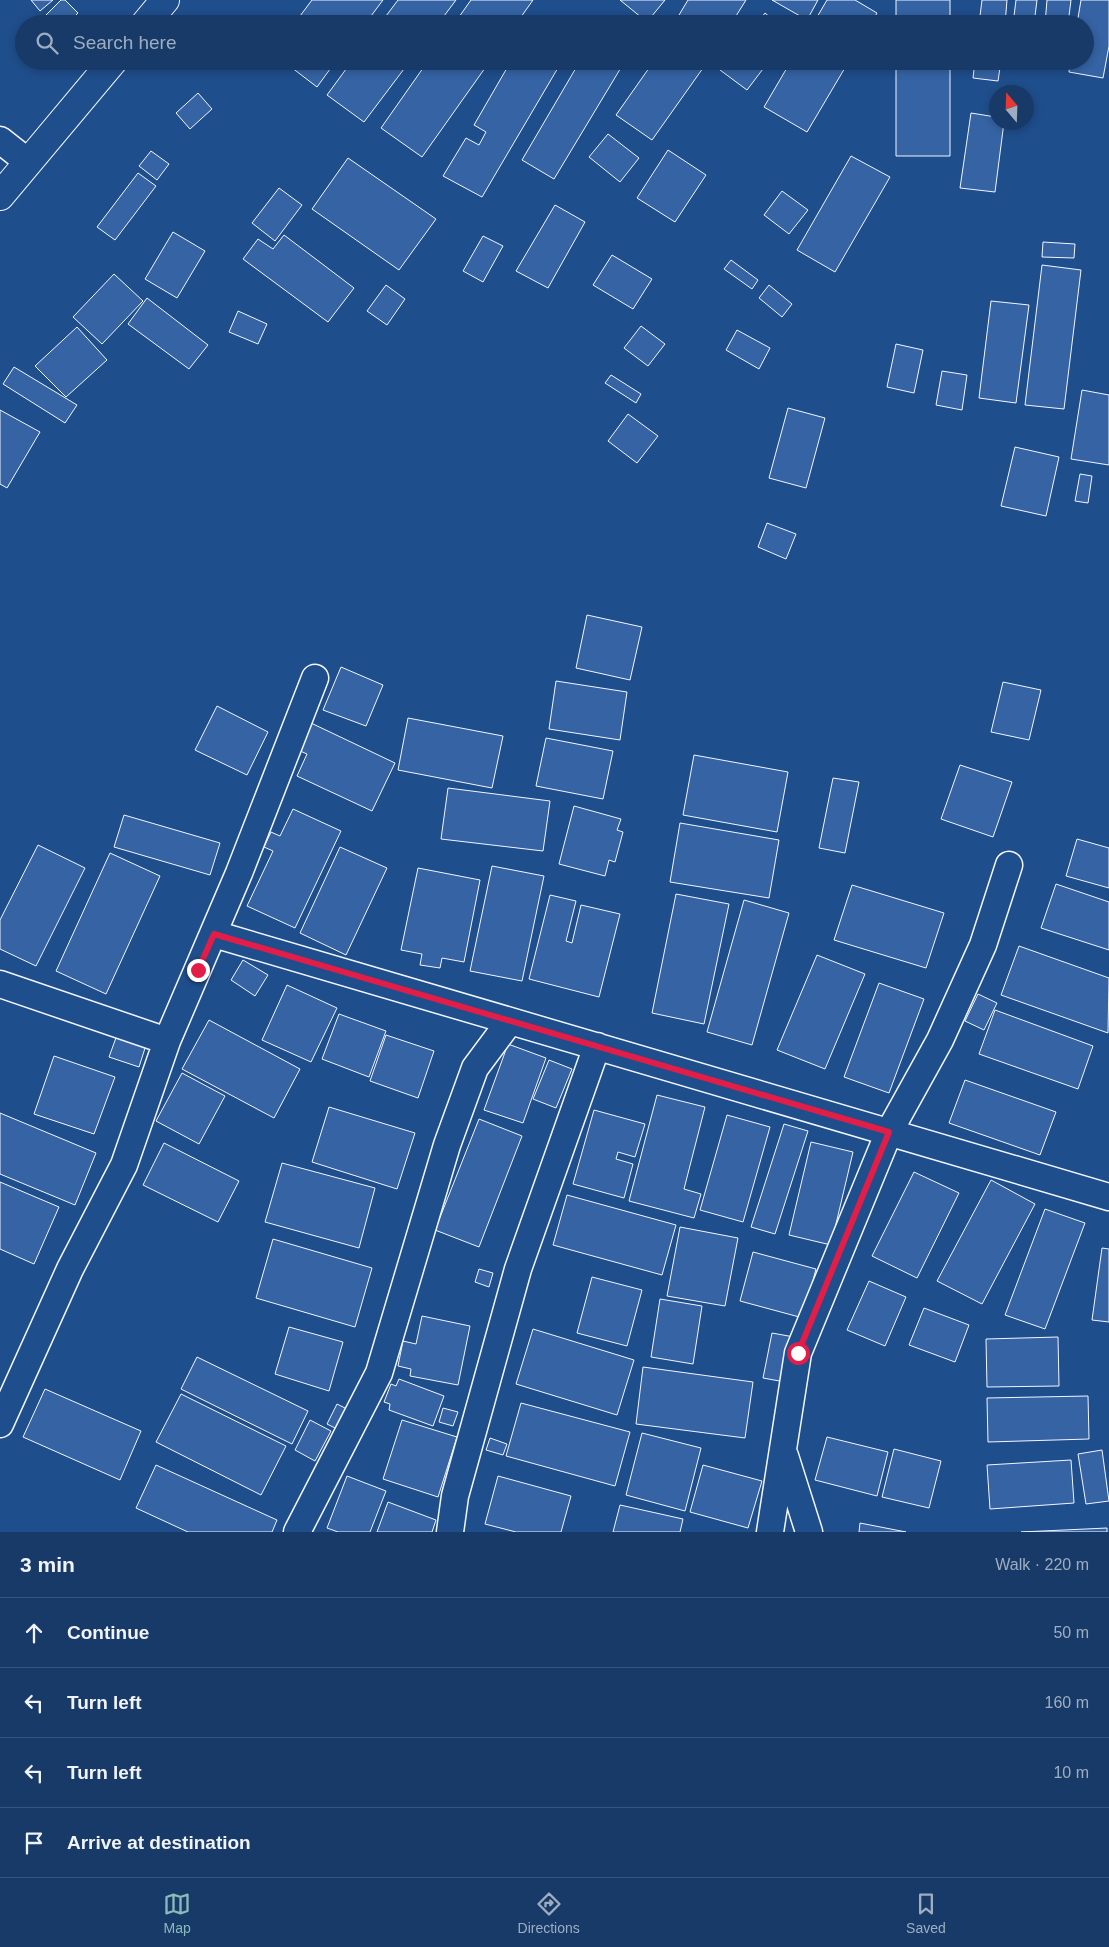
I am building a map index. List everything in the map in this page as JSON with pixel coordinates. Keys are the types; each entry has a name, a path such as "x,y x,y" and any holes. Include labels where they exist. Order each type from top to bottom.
{"main road":[{"path":"152,15 165,0"},
{"path":"0,196 105,70"}],"street":[{"path":"0,140 28,162"},
{"path":"0,1424 70,1269 124,1165 168,1041 214,934 315,678"},
{"path":"770,1532 798,1353 889,1132 940,1040 982,945 1009,865"},
{"path":"214,934 1109,1196"},
{"path":"0,984 168,1041"},
{"path":"297,1532 379,1373 447,1145 475,1068 510,1021"},
{"path":"450,1532 455,1496 518,1269 597,1046"},
{"path":"784,1452 808,1532"}],"building":[{"path":"31,0 53,0 40,11"},
{"path":"61,0 65,0 78,13 76,15 46,15"},
{"path":"312,0 383,0 372,15 301,15"},
{"path":"398,0 456,0 445,15 387,15"},
{"path":"471,0 533,0 522,15 460,15"},
{"path":"620,0 665,0 653,15 638,15"},
{"path":"688,0 746,0 737,15 679,15"},
{"path":"772,0 818,0 810,15 798,15"},
{"path":"827,0 855,0 877,13 876,15 818,15"},
{"path":"896,0 950,0 950,15 896,15"},
{"path":"982,0 1007,0 1006,15 980,15"},
{"path":"1016,0 1037,0 1035,15 1014,15"},
{"path":"1047,0 1071,0 1069,15 1046,15"},
{"path":"1081,0 1109,0 1109,46 1103,78 1069,72 1069,70 1094,70 1094,15 1078,15"},
{"path":"295,70 329,70 317,87"},
{"path":"345,70 403,70 364,122 327,95"},
{"path":"422,70 484,70 422,157 381,128"},
{"path":"506,70 557,70 482,197 443,176 466,138 479,145 486,132 474,125"},
{"path":"575,70 620,70 554,179 522,160"},
{"path":"648,70 702,70 652,140 616,115"},
{"path":"720,70 762,70 747,90"},
{"path":"786,70 844,70 807,132 764,107"},
{"path":"896,70 950,70 950,156 896,156"},
{"path":"974,70 1000,70 998,81 973,78"},
{"path":"198,93 212,109 190,129 176,113"},
{"path":"971,113 989,116 989,130 1003,130 995,192 960,188"},
{"path":"608,134 639,158 620,182 589,157"},
{"path":"668,150 706,175 675,222 637,198"},
{"path":"151,151 169,164 157,180 139,166"},
{"path":"851,156 890,177 835,272 797,250"},
{"path":"348,158 436,219 399,270 312,209"},
{"path":"138,173 156,186 115,240 97,227"},
{"path":"279,188 302,205 275,241 252,223"},
{"path":"782,191 808,210 789,234 764,215"},
{"path":"555,205 585,222 548,288 516,271"},
{"path":"173,232 205,251 177,298 145,279"},
{"path":"284,235 354,288 328,322 243,259 258,239 273,249"},
{"path":"483,236 503,246 483,282 463,271"},
{"path":"1043,242 1075,244 1074,258 1042,257"},
{"path":"612,255 652,279 633,309 593,285"},
{"path":"731,260 758,280 752,289 724,269"},
{"path":"1042,265 1081,270 1064,409 1025,405"},
{"path":"114,274 143,301 102,344 73,317"},
{"path":"386,285 405,299 387,325 367,311"},
{"path":"769,285 792,304 782,317 759,298"},
{"path":"147,298 208,345 189,369 128,324"},
{"path":"991,301 1029,305 1016,403 979,398"},
{"path":"238,311 267,324 258,344 229,332"},
{"path":"641,326 665,344 648,366 624,348"},
{"path":"77,327 107,360 66,397 35,366"},
{"path":"737,330 770,348 759,369 726,350"},
{"path":"896,344 923,350 914,393 887,387"},
{"path":"14,367 77,405 65,423 3,384"},
{"path":"942,371 967,375 962,410 936,405"},
{"path":"611,375 641,394 636,403 605,383"},
{"path":"1082,390 1109,395 1109,465 1071,459"},
{"path":"788,408 825,418 806,488 769,478"},
{"path":"0,410 40,432 7,488 0,484"},
{"path":"628,414 658,436 637,463 608,441"},
{"path":"1015,447 1059,457 1046,516 1001,506"},
{"path":"1080,474 1092,476 1088,503 1075,501"},
{"path":"767,523 796,534 786,559 758,547"},
{"path":"587,615 642,627 630,680 576,668"},
{"path":"341,667 383,685 366,726 323,710"},
{"path":"556,681 627,692 620,740 549,729"},
{"path":"1003,682 1041,690 1029,740 991,732"},
{"path":"217,706 268,732 247,775 195,750"},
{"path":"408,718 503,736 492,788 398,770"},
{"path":"311,723 395,763 372,811 297,776 307,754 298,750"},
{"path":"546,738 613,751 603,799 536,786"},
{"path":"694,755 788,772 777,832 683,815"},
{"path":"960,765 1012,782 993,837 941,819"},
{"path":"833,778 859,782 845,853 819,848"},
{"path":"448,788 550,801 543,851 441,839"},
{"path":"574,806 621,819 617,830 623,832 615,862 609,860 605,876 559,864"},
{"path":"293,809 341,831 295,928 247,906 273,851 264,847 271,832 280,836"},
{"path":"124,815 220,843 210,875 114,847"},
{"path":"680,823 779,840 769,898 670,882"},
{"path":"1077,839 1109,848 1109,888 1066,876"},
{"path":"38,845 85,868 36,966 0,949 0,920"},
{"path":"340,847 387,868 346,955 300,933"},
{"path":"110,853 160,876 106,994 56,971"},
{"path":"492,866 544,876 522,981 470,971"},
{"path":"418,868 480,880 464,962 442,958 440,968 420,965 422,954 401,950"},
{"path":"1056,884 1109,902 1109,950 1041,928"},
{"path":"852,885 944,913 926,968 834,940"},
{"path":"676,894 729,904 704,1024 652,1013"},
{"path":"550,895 576,901 566,941 572,943 581,905 620,914 599,997 529,979"},
{"path":"744,900 789,913 752,1045 707,1032"},
{"path":"1019,946 1109,978 1108,1033 1001,995"},
{"path":"817,955 865,974 825,1069 777,1050"},
{"path":"243,960 268,975 255,996 231,980"},
{"path":"879,983 924,999 889,1093 844,1077"},
{"path":"287,985 337,1008 311,1062 262,1040"},
{"path":"978,994 997,1003 984,1030 965,1021"},
{"path":"995,1010 1093,1046 1078,1089 979,1054"},
{"path":"339,1014 386,1031 369,1077 322,1059"},
{"path":"209,1020 300,1069 274,1118 182,1069"},
{"path":"117,1035 146,1045 139,1067 109,1057"},
{"path":"386,1035 434,1051 418,1098 370,1081"},
{"path":"508,1044 546,1058 523,1123 484,1110"},
{"path":"54,1056 115,1077 94,1134 34,1114"},
{"path":"549,1060 572,1069 556,1108 533,1099"},
{"path":"182,1073 225,1096 199,1144 156,1121"},
{"path":"965,1080 1056,1112 1040,1155 949,1123"},
{"path":"657,1095 705,1107 684,1189 701,1194 694,1218 629,1201"},
{"path":"329,1107 415,1133 397,1189 312,1162"},
{"path":"594,1110 645,1124 635,1157 618,1152 616,1159 633,1164 624,1198 573,1184"},
{"path":"0,1113 96,1153 75,1205 0,1174"},
{"path":"727,1115 770,1127 743,1222 700,1210"},
{"path":"479,1119 522,1136 479,1247 435,1230"},
{"path":"784,1124 808,1131 775,1234 751,1227"},
{"path":"811,1142 853,1152 831,1245 789,1235"},
{"path":"164,1143 239,1181 218,1222 143,1185"},
{"path":"282,1163 375,1188 359,1248 265,1222"},
{"path":"914,1172 959,1193 917,1278 872,1256"},
{"path":"991,1180 1035,1204 982,1304 937,1281"},
{"path":"0,1182 59,1207 34,1264 0,1249"},
{"path":"567,1195 676,1225 662,1275 553,1245"},
{"path":"1045,1209 1085,1223 1045,1329 1005,1315"},
{"path":"680,1227 738,1238 725,1306 667,1296"},
{"path":"273,1239 372,1268 355,1327 256,1298"},
{"path":"1102,1248 1109,1249 1109,1322 1092,1320"},
{"path":"753,1252 816,1269 803,1318 740,1301"},
{"path":"479,1269 493,1273 489,1287 475,1282"},
{"path":"592,1277 642,1290 627,1346 577,1333"},
{"path":"869,1281 906,1297 885,1346 847,1330"},
{"path":"660,1299 702,1306 693,1364 651,1357"},
{"path":"924,1308 969,1325 955,1362 909,1345"},
{"path":"422,1316 470,1326 458,1385 410,1376 411,1369 398,1366 403,1341 416,1344"},
{"path":"289,1327 343,1342 329,1391 275,1374"},
{"path":"533,1329 634,1360 617,1415 516,1384"},
{"path":"772,1333 794,1337 785,1382 763,1378"},
{"path":"1058,1337 1059,1386 987,1387 986,1339"},
{"path":"197,1357 308,1411 292,1444 181,1389"},
{"path":"643,1367 753,1382 745,1438 636,1424"},
{"path":"399,1379 444,1396 433,1426 389,1410 390,1404 384,1402 391,1384 396,1386"},
{"path":"45,1389 141,1431 120,1480 23,1437"},
{"path":"181,1394 286,1446 261,1495 156,1442"},
{"path":"1088,1396 1089,1439 988,1442 987,1398"},
{"path":"521,1403 630,1432 615,1486 506,1456"},
{"path":"337,1404 351,1411 341,1431 327,1424"},
{"path":"443,1408 458,1412 453,1426 439,1422"},
{"path":"310,1420 331,1431 315,1461 295,1450"},
{"path":"402,1420 457,1437 438,1497 383,1479"},
{"path":"642,1433 701,1448 685,1511 626,1495"},
{"path":"827,1437 888,1452 877,1496 815,1480"},
{"path":"490,1438 507,1444 503,1455 486,1450"},
{"path":"894,1449 941,1461 929,1508 882,1497"},
{"path":"1102,1450 1109,1501 1086,1504 1078,1454"},
{"path":"1071,1460 1074,1503 990,1509 987,1465"},
{"path":"156,1465 277,1520 272,1532 188,1532 136,1508"},
{"path":"703,1465 762,1481 748,1528 690,1512"},
{"path":"347,1476 386,1491 370,1532 338,1532 327,1528"},
{"path":"498,1476 571,1496 561,1532 516,1532 485,1524"},
{"path":"388,1502 436,1520 432,1532 377,1532"},
{"path":"620,1505 683,1519 680,1532 613,1532"},
{"path":"860,1523 906,1532 859,1532"},
{"path":"1107,1528 1107,1532 1021,1532"}],"route":[{"path":"198,970 214,934 889,1132 798,1353"}]}
